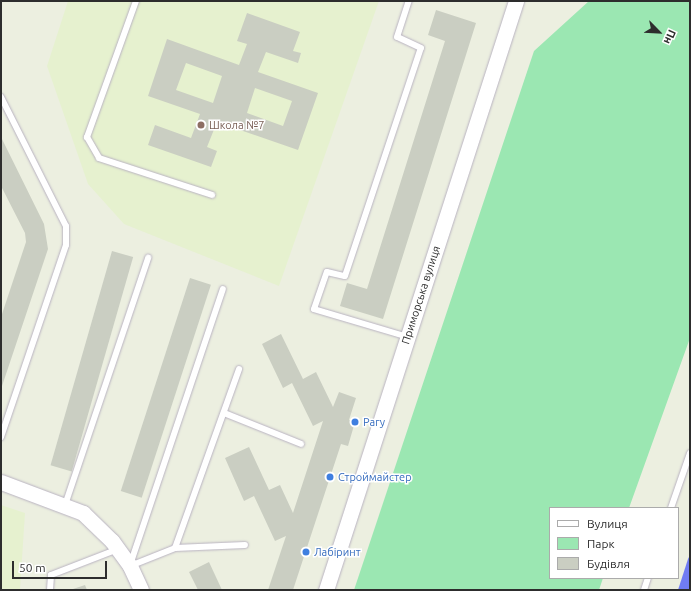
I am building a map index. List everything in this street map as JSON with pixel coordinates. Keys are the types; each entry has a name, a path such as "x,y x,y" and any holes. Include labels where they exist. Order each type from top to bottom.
{"street":[{"name":"Приморська вулиця","path":"326,590 516,1"},
{"path":"1,482 83,513 118,549 130,566 141,590"}],"lane":[{"path":"136,1 88,137 99,158 212,195"},
{"path":"408,337 314,309 327,272 345,276 421,48 397,37 409,1"},
{"path":"1,96 66,226 66,245 1,437"},
{"path":"65,505 148,258"},
{"path":"130,566 223,289"},
{"path":"175,548 239,369"},
{"path":"224,413 301,444"},
{"path":"671,507 690,453"},
{"path":"130,566 175,548 244,545"},
{"path":"50,590 51,575 118,549"},
{"path":"644,590 648,579"}],"shaded area":[{"name":"Школа №7","path":"68,1 379,1 279,286 124,224 88,184 47,66"},
{"path":"1,505 25,513 20,590 1,590"}],"green space":[{"path":"589,1 690,1 690,338 629,507 549,507 549,579 603,579 599,590 354,590 534,51"}],"water":[{"path":"690,555 690,590 678,590 688,559"}],"building":[{"path":"436,10 476,23 383,319 340,306 347,283 367,289 445,41 428,35"},
{"path":"247,13 300,32 293,51 301,53 298,63 266,52 258,72 318,93 298,150 217,122 207,147 217,151 211,167 148,145 155,125 191,138 200,114 148,96 167,39 239,65 247,44 237,41","holes":["186,63 222,76 213,103 176,90","255,88 292,101 283,126 247,113"]},
{"path":"1,137 44,224 48,249 1,389 1,317 26,242 25,233 1,186"},
{"path":"112,251 133,257 72,471 51,465"},
{"path":"190,278 211,285 142,498 121,491"},
{"path":"281,334 303,379 316,372 333,407 339,392 356,398 349,420 355,422 348,446 341,444 293,590 268,590 286,536 275,541 254,496 244,501 225,458 249,447 269,490 280,485 293,513 323,421 313,426 292,383 283,388 262,344"},
{"path":"209,562 222,590 198,590 189,572"},
{"path":"85,585 87,590 70,590"}],"place":[{"name":"Школа №7","path":"201,125"},
{"name":"Рагу","path":"355,422"},
{"name":"Строймайстер","path":"330,477"},
{"name":"Лабіринт","path":"306,552"}]}
